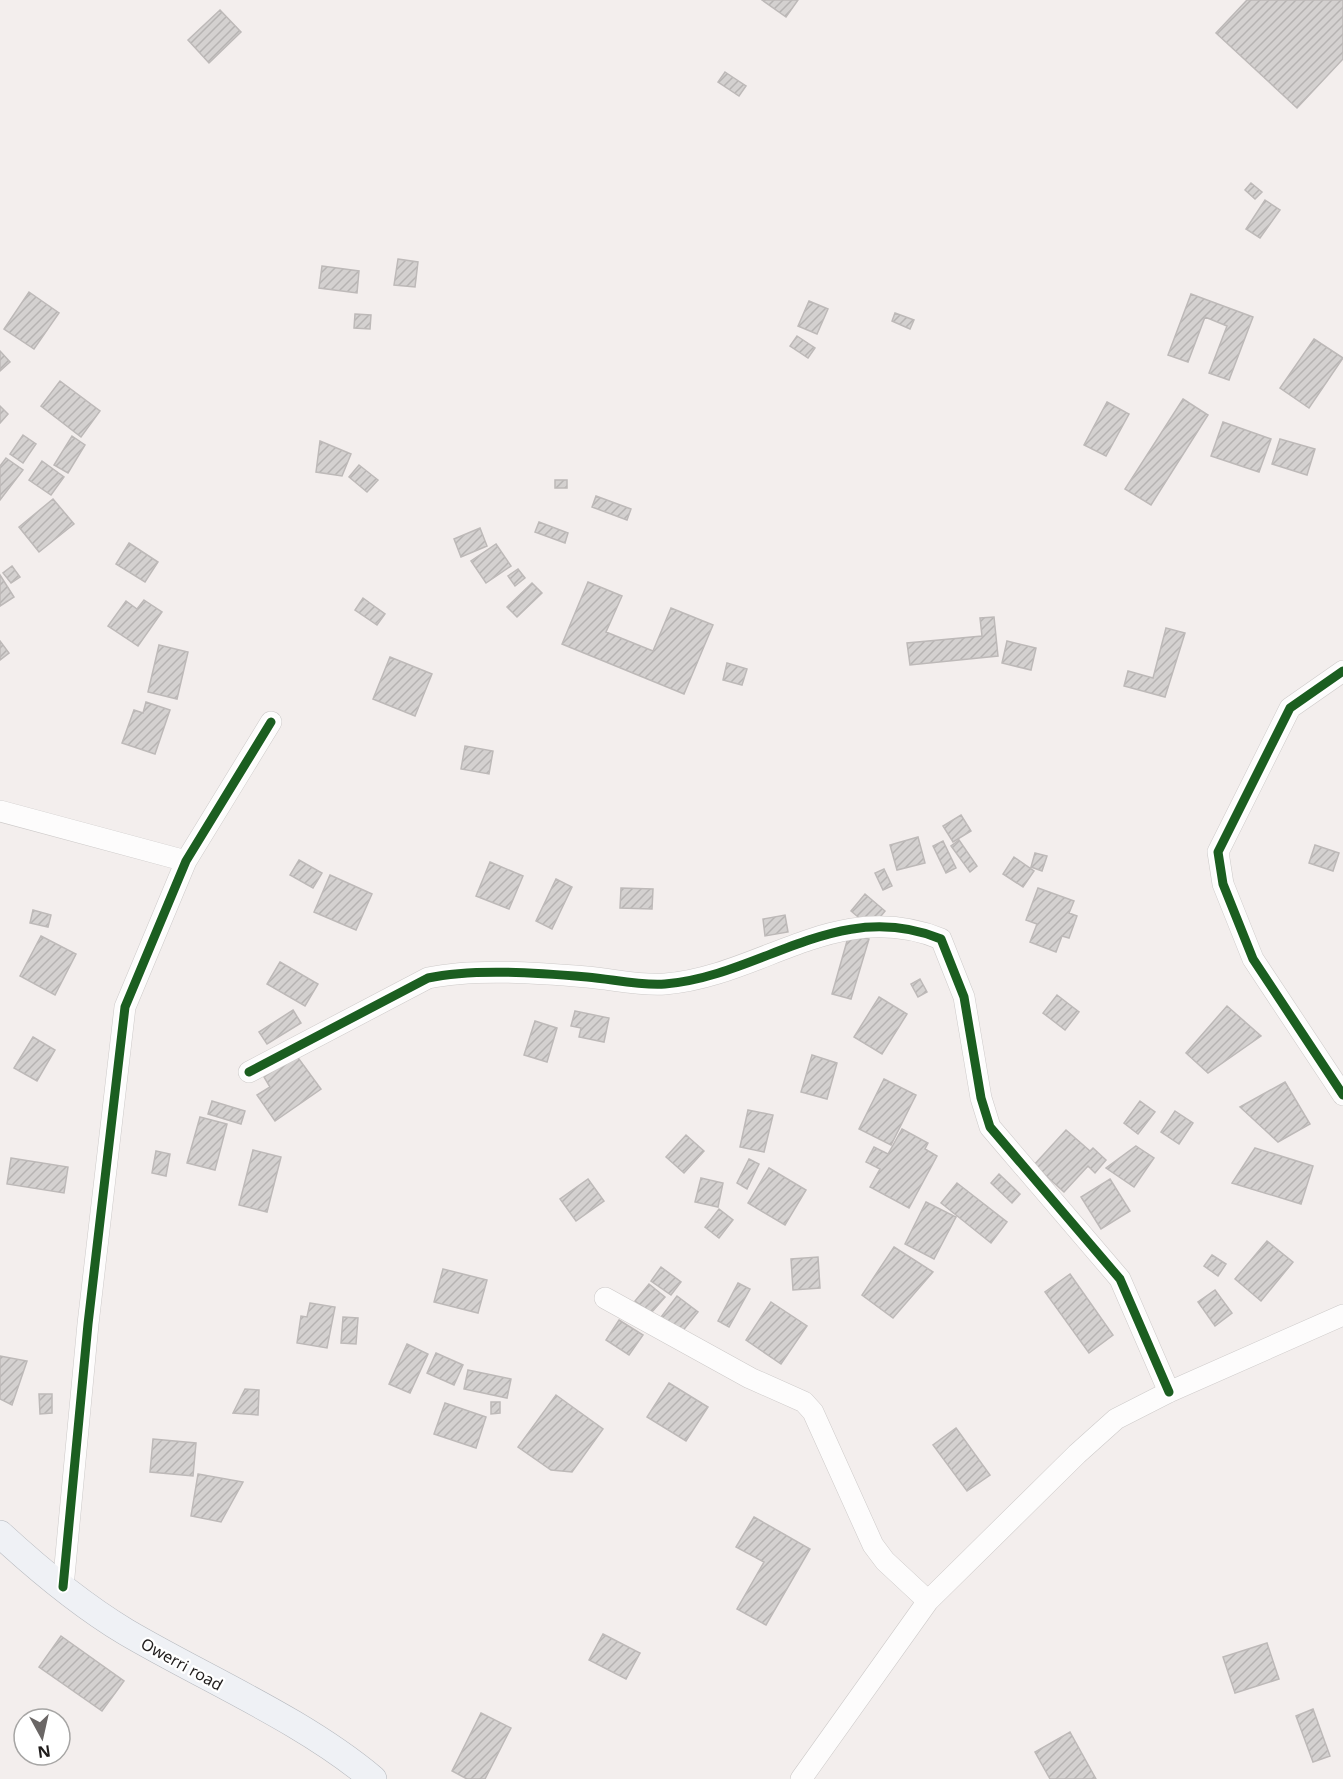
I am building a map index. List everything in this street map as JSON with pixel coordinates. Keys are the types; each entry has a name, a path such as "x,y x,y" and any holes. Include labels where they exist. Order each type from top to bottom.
{"main road":[{"name":"Owerri road","path":"0,1534 63,1587 123,1630 303,1731 354,1763 373,1779"}],"street":[{"path":"1343,671 1290,708 1218,852 1222,884 1253,959 1343,1095"},
{"path":"63,1587 88,1324 125,1007 186,861 271,722"},
{"path":"0,811 186,861"},
{"path":"249,1072 428,978 445,975 585,976 662,984 691,980 843,929 895,926 917,929 941,939 964,997 981,1098 990,1127 1120,1278 1169,1392"},
{"path":"605,1298 750,1378 804,1402 813,1412 873,1545 885,1561 928,1601"},
{"path":"801,1779 928,1601 1077,1454 1116,1419 1169,1392 1343,1315"}],"building":[{"path":"762,0 798,0 786,17"},
{"path":"1247,0 1343,0 1343,59 1297,108 1216,33"},
{"path":"220,10 241,32 209,63 188,40"},
{"path":"725,72 746,86 739,96 718,82"},
{"path":"1251,183 1262,192 1255,199 1245,190"},
{"path":"1265,200 1280,210 1260,238 1246,229"},
{"path":"398,259 418,262 415,287 394,285"},
{"path":"322,266 359,271 357,293 319,288"},
{"path":"29,292 59,313 34,349 4,329"},
{"path":"1191,294 1253,317 1229,380 1209,373 1227,326 1205,317 1188,362 1168,355"},
{"path":"809,301 828,309 817,334 798,326"},
{"path":"895,313 914,320 910,329 892,321"},
{"path":"355,314 371,315 370,329 354,328"},
{"path":"797,336 815,348 808,358 790,346"},
{"path":"1314,339 1343,358 1309,408 1280,388"},
{"path":"0,351 10,362 0,371"},
{"path":"60,381 100,411 81,437 41,406"},
{"path":"1183,399 1208,415 1151,505 1125,489"},
{"path":"1107,402 1129,414 1106,456 1084,445"},
{"path":"0,406 8,414 0,423"},
{"path":"1223,422 1271,439 1259,472 1211,456"},
{"path":"23,435 36,444 23,463 10,454"},
{"path":"72,436 85,445 68,473 54,465"},
{"path":"1280,439 1315,449 1307,475 1272,464"},
{"path":"320,441 351,454 342,476 316,472"},
{"path":"6,458 23,470 0,500 0,466"},
{"path":"42,461 64,477 51,495 29,480"},
{"path":"359,465 378,480 367,492 349,477"},
{"path":"555,480 567,480 567,488 555,488"},
{"path":"596,496 631,509 627,520 592,507"},
{"path":"53,499 74,524 39,552 19,527"},
{"path":"539,522 568,533 565,543 535,532"},
{"path":"480,528 487,546 461,557 454,539"},
{"path":"129,543 158,562 145,582 116,564"},
{"path":"496,544 511,566 486,583 471,561"},
{"path":"12,566 20,577 11,583 3,573"},
{"path":"518,569 525,578 515,586 508,576"},
{"path":"0,575 14,597 0,606"},
{"path":"588,582 622,596 606,632 653,651 671,608 713,625 684,694 562,644"},
{"path":"532,583 542,593 517,617 507,607"},
{"path":"363,598 385,614 377,625 355,610"},
{"path":"144,600 162,612 138,646 108,626 126,601 137,609"},
{"path":"994,617 998,656 910,665 907,643 982,636 980,618"},
{"path":"1166,628 1185,633 1165,697 1124,686 1128,671 1153,678"},
{"path":"0,641 9,653 0,660"},
{"path":"1007,641 1036,648 1031,670 1002,663"},
{"path":"159,645 188,652 177,699 148,692"},
{"path":"390,657 432,674 415,716 373,699"},
{"path":"727,663 747,669 742,685 723,680"},
{"path":"146,702 170,710 155,754 122,743 134,710 143,713"},
{"path":"465,746 493,751 489,774 461,769"},
{"path":"961,815 971,831 953,842 943,826"},
{"path":"918,837 925,863 897,870 890,845"},
{"path":"959,840 977,866 970,872 951,846"},
{"path":"943,841 956,868 946,873 933,846"},
{"path":"1315,845 1339,853 1333,871 1309,863"},
{"path":"1035,853 1047,856 1042,871 1031,867"},
{"path":"1014,857 1034,871 1023,887 1003,874"},
{"path":"299,860 322,873 313,888 290,875"},
{"path":"490,862 523,876 509,909 476,896"},
{"path":"884,869 892,886 883,890 875,873"},
{"path":"330,875 372,894 356,930 314,912"},
{"path":"556,879 572,887 552,929 536,921"},
{"path":"621,888 653,889 652,909 620,908"},
{"path":"1038,888 1074,901 1069,913 1077,916 1069,938 1062,936 1056,952 1030,942 1037,924 1026,920"},
{"path":"865,894 885,911 871,928 851,911"},
{"path":"33,910 51,915 48,927 30,923"},
{"path":"785,915 788,932 765,936 763,919"},
{"path":"849,934 869,939 851,999 832,994"},
{"path":"41,936 76,954 55,995 20,976"},
{"path":"280,962 318,984 305,1006 267,984"},
{"path":"920,979 927,992 918,997 911,984"},
{"path":"1057,995 1079,1012 1065,1030 1043,1013"},
{"path":"879,997 907,1014 882,1054 854,1037"},
{"path":"1227,1006 1261,1036 1208,1073 1186,1053"},
{"path":"293,1010 301,1023 267,1044 259,1032"},
{"path":"575,1011 609,1018 604,1042 579,1037 581,1028 571,1026"},
{"path":"535,1021 557,1028 547,1062 524,1055"},
{"path":"33,1037 55,1050 37,1081 14,1068"},
{"path":"296,1055 321,1089 275,1121 257,1095 270,1087 264,1077"},
{"path":"812,1055 837,1063 827,1099 801,1092"},
{"path":"884,1079 916,1095 891,1145 859,1129"},
{"path":"1285,1082 1310,1124 1278,1142 1240,1107"},
{"path":"212,1101 245,1111 241,1124 208,1114"},
{"path":"1140,1101 1155,1112 1138,1134 1124,1123"},
{"path":"748,1110 773,1115 764,1152 740,1147"},
{"path":"1175,1111 1193,1123 1179,1144 1161,1132"},
{"path":"200,1117 227,1124 215,1170 187,1163"},
{"path":"902,1129 928,1143 925,1149 937,1156 909,1208 870,1187 880,1169 866,1162 874,1147 888,1154"},
{"path":"1066,1130 1090,1151 1093,1148 1106,1160 1095,1173 1088,1166 1064,1192 1034,1165"},
{"path":"686,1135 704,1151 684,1173 666,1157"},
{"path":"1136,1146 1154,1158 1134,1187 1106,1168"},
{"path":"1255,1148 1313,1166 1301,1204 1232,1183"},
{"path":"253,1150 281,1157 267,1212 239,1205"},
{"path":"156,1151 170,1154 166,1176 152,1173"},
{"path":"11,1158 68,1167 64,1193 7,1184"},
{"path":"749,1159 759,1164 747,1189 737,1183"},
{"path":"769,1168 806,1190 785,1225 748,1203"},
{"path":"999,1174 1020,1194 1012,1203 991,1183"},
{"path":"701,1178 723,1183 718,1207 695,1202"},
{"path":"588,1179 604,1201 576,1221 560,1199"},
{"path":"1110,1179 1130,1211 1101,1229 1081,1197"},
{"path":"957,1183 1007,1222 991,1243 941,1203"},
{"path":"926,1202 956,1217 934,1259 905,1244"},
{"path":"719,1209 733,1220 719,1238 705,1227"},
{"path":"1267,1241 1293,1262 1261,1301 1235,1279"},
{"path":"894,1247 933,1272 893,1318 862,1295"},
{"path":"1212,1255 1226,1264 1218,1276 1204,1266"},
{"path":"818,1257 820,1288 793,1290 791,1259"},
{"path":"661,1267 681,1282 671,1295 651,1281"},
{"path":"443,1269 487,1280 478,1313 434,1302"},
{"path":"1070,1274 1113,1335 1089,1353 1045,1292"},
{"path":"738,1283 750,1289 729,1327 718,1321"},
{"path":"649,1284 665,1297 651,1313 635,1301"},
{"path":"1215,1290 1232,1313 1215,1326 1198,1302"},
{"path":"677,1296 698,1312 681,1333 661,1317"},
{"path":"771,1302 807,1326 781,1364 746,1340"},
{"path":"310,1303 335,1307 327,1348 297,1343 301,1316 307,1317"},
{"path":"343,1317 358,1318 356,1344 341,1343"},
{"path":"619,1320 643,1335 629,1355 606,1340"},
{"path":"407,1344 428,1354 410,1393 389,1384"},
{"path":"436,1353 463,1365 454,1385 427,1373"},
{"path":"0,1356 27,1361 12,1405 0,1399"},
{"path":"468,1370 511,1379 507,1398 464,1389"},
{"path":"669,1383 708,1407 686,1441 647,1417"},
{"path":"245,1389 259,1390 258,1415 233,1413"},
{"path":"39,1394 52,1394 52,1413 40,1414"},
{"path":"556,1395 603,1429 572,1472 551,1470 518,1447"},
{"path":"491,1402 500,1402 500,1413 491,1414"},
{"path":"445,1403 486,1417 476,1448 434,1434"},
{"path":"956,1428 990,1475 967,1491 933,1445"},
{"path":"153,1439 196,1443 193,1476 150,1472"},
{"path":"198,1474 243,1482 221,1522 191,1516"},
{"path":"754,1517 810,1549 766,1625 737,1609 764,1562 736,1547"},
{"path":"603,1634 640,1653 626,1679 589,1660"},
{"path":"61,1636 124,1681 102,1711 39,1667"},
{"path":"1267,1643 1279,1679 1235,1693 1223,1657"},
{"path":"1313,1709 1330,1756 1313,1762 1296,1716"},
{"path":"481,1713 511,1728 485,1779 467,1779 452,1771"},
{"path":"1070,1732 1096,1779 1050,1779 1035,1752"}],"cycle path":[{"path":"1343,671 1290,708 1218,852 1223,884 1253,959 1343,1095"},
{"path":"63,1587 88,1324 125,1007 186,861 271,722"},
{"path":"249,1072 428,978 466,973 507,972 665,984 700,978 735,968 801,943 834,933 868,927 904,929 941,939 964,997 981,1098 990,1127 1120,1279 1169,1392"}]}
